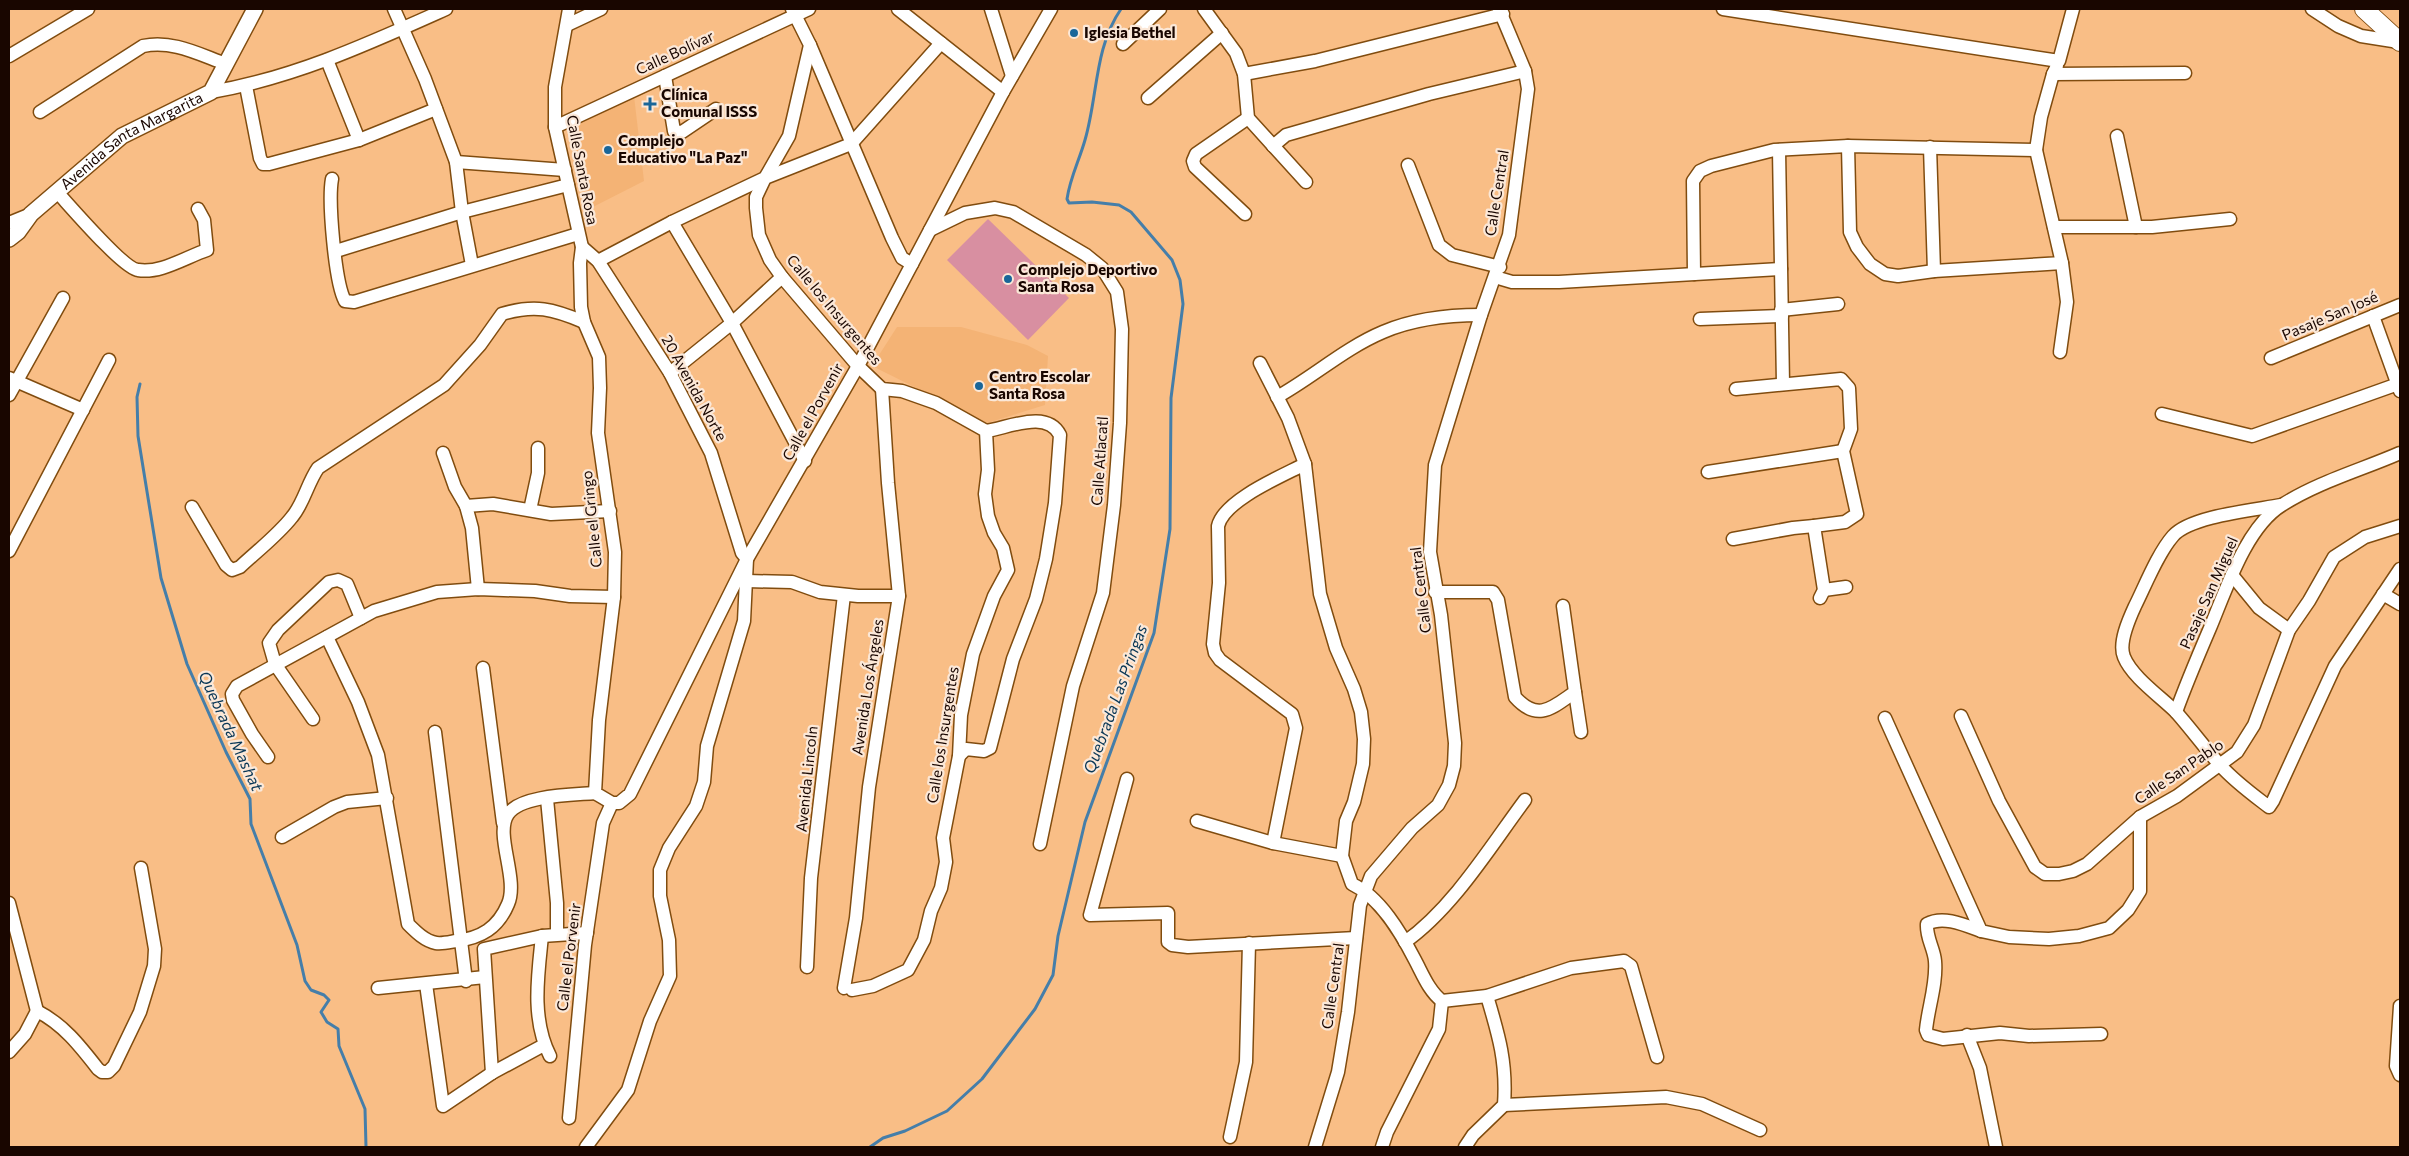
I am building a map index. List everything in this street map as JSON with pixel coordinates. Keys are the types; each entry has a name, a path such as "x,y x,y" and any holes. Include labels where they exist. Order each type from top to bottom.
{"main road":[{"path":"2366,9 2400,42"}],"street":[{"path":"9,56 88,9"},
{"path":"394,9 456,162 462,212 472,265"},
{"path":"211,92 246,86 296,72 446,9"},
{"name":"Calle Santa Rosa","path":"569,9 555,87 555,126 582,248"},
{"path":"567,25 602,9"},
{"name":"Calle Bolívar","path":"555,126 665,76 794,12 809,9"},
{"path":"898,9 1003,92"},
{"path":"991,9 1012,76"},
{"name":"Calle el Porvenir","path":"569,1118 587,933 603,823 615,803 630,794 747,559 858,366 1003,92 1051,9"},
{"path":"1123,44 1160,9"},
{"path":"1204,9 1236,53 1244,74 1248,118 1306,182"},
{"path":"1724,9 2059,61"},
{"path":"2060,352 2067,302 2062,263 2036,150 2053,74 2059,61 2073,9"},
{"path":"2312,9 2338,26 2361,36 2400,42"},
{"name":"Avenida Santa Margarita","path":"9,239 18,232 31,214 58,193 122,136 211,92 253,10"},
{"path":"1244,74 1315,61 1501,11"},
{"name":"Calle Central","path":"1315,1147 1338,1072 1348,1012 1360,905 1365,890 1371,876 1391,851 1438,805 1449,785 1454,766 1455,743 1441,615 1430,552 1435,465 1481,315 1509,235 1528,89 1525,72 1501,11"},
{"path":"794,12 810,45 892,238 902,258 912,264"},
{"path":"1148,98 1222,34"},
{"path":"40,112 143,46 160,42 175,45 226,64"},
{"path":"598,261 672,222 765,178 851,144 941,43"},
{"name":"Calle los Insurgentes","path":"810,45 789,136 756,197 759,235 770,260 782,277 858,366 882,389"},
{"path":"327,60 359,140"},
{"path":"1273,146 1286,135 1429,94 1525,72"},
{"path":"2053,74 2185,73"},
{"path":"665,76 674,131 682,132 716,109"},
{"path":"246,86 260,158 263,164 359,140 436,109"},
{"path":"1245,214 1195,167 1193,161 1196,154 1248,118"},
{"path":"2117,136 2136,227"},
{"path":"1694,274 1693,181 1700,171 1711,166 1779,150 1848,146 2036,150"},
{"path":"1848,146 1850,232 1857,247 1870,264 1885,274 1898,276 1934,271 2062,263"},
{"path":"1930,147 1934,271"},
{"path":"1779,150 1783,384"},
{"path":"456,162 565,170"},
{"path":"1408,164 1439,245 1452,255 1497,272 1512,282 1559,282 1781,270"},
{"path":"332,179 330,204 342,294 346,300 354,302 578,234"},
{"path":"336,252 462,212 568,185"},
{"path":"58,193 122,260 135,270 145,271 170,265 207,250 204,220 198,209"},
{"name":"Calle Atlacatl","path":"930,230 965,213 995,208 1014,212 1086,255 1102,268 1117,292 1122,328 1120,423 1114,505 1103,593 1072,686 1040,844"},
{"path":"10,219 31,214"},
{"path":"2054,227 2136,227 2230,219"},
{"path":"672,222 732,323 805,461"},
{"name":"20 Avenida Norte","path":"582,248 598,261 670,373 711,453 742,554 747,559"},
{"name":"Calle el Gringo","path":"582,248 580,263 581,307 584,322 599,356 598,433 615,552 614,597 599,720 595,792"},
{"path":"670,373 732,323 782,277"},
{"path":"9,395 12,380 63,298"},
{"path":"1700,319 1782,313 1838,304"},
{"name":"Pasaje San José","path":"2272,358 2400,305"},
{"path":"192,507 226,565 232,570 240,567 292,517 303,499 309,481 318,468 444,385 480,345 502,314 539,307 562,313 584,322"},
{"path":"1277,397 1306,381 1355,347 1382,332 1436,318 1481,315"},
{"path":"2162,414 2252,436 2399,388 2373,316"},
{"path":"9,552 109,360"},
{"path":"1260,363 1288,418 1305,464 1320,594 1336,648 1354,689 1360,712 1364,739 1363,764 1354,802 1346,821 1342,856 1352,884 1365,890 1405,942 1432,994 1442,1001 1487,996 1571,968 1624,961 1631,966 1657,1057"},
{"path":"1733,539 1793,528 1845,522 1857,514 1843,450 1851,429 1849,388 1841,379 1736,389"},
{"path":"12,380 83,410"},
{"path":"882,389 902,391 936,404 986,432 1037,421 1048,422 1055,426 1060,435 1055,503 1036,599 1012,659 990,748 984,751 966,749 959,756"},
{"name":"Avenida Los Ángeles","path":"848,989 869,787 899,596 888,483 882,389"},
{"name":"Calle los Insurgentes","path":"848,989 873,986 908,970 924,940 931,911 941,888 946,862 943,838 959,756 961,715 973,654 994,596 1008,570 1004,548 994,533 988,516 985,494 988,470 986,432"},
{"path":"530,510 538,473 538,448"},
{"path":"1708,472 1843,450"},
{"path":"443,453 455,487 466,506 472,528 478,590"},
{"name":"Pasaje San Miguel","path":"2176,712 2232,575 2252,538 2269,515 2281,505 2400,453"},
{"path":"1273,843 1296,728 1292,714 1220,660 1215,653 1213,644 1219,583 1218,526 1220,519 1225,513 1247,495 1305,464"},
{"path":"466,506 493,504 571,514 610,511"},
{"path":"2281,505 2207,518 2173,535 2147,581 2130,618 2124,639 2123,657 2133,671 2176,712 2221,766 2239,784 2268,807 2273,801 2335,666 2400,569"},
{"path":"1814,526 1822,594 1846,587"},
{"name":"Calle San Pablo","path":"1960,716 2035,867 2045,874 2073,871 2087,864 2140,817 2178,796 2238,752 2254,725 2289,630 2309,601 2334,557 2365,536 2400,526"},
{"path":"586,1147 628,1090 650,1021 670,976 669,940 660,896 660,870 669,848 696,806 704,782 707,746 744,621 747,559"},
{"path":"2232,575 2259,608 2289,630"},
{"path":"314,719 275,664 269,644 329,582 338,580 347,584 361,618"},
{"path":"746,582 792,582 820,592 899,596"},
{"path":"268,758 238,713 232,694 237,686 374,611 437,592 478,590 535,591 570,596 614,597"},
{"path":"1436,592 1493,592 1498,600 1515,698 1522,706 1531,710 1547,710 1575,692"},
{"name":"Avenida Lincoln","path":"807,967 811,878 844,594"},
{"path":"2383,594 2400,604"},
{"path":"1563,606 1581,732"},
{"path":"327,637 370,730 378,754 408,924 421,936 437,943 483,935 496,925 509,902 509,871 483,668"},
{"path":"1885,718 1981,931"},
{"path":"435,732 466,981"},
{"path":"1127,779 1090,915 1168,913 1168,942 1172,946 1356,938"},
{"path":"503,823 508,813 516,806 528,800 595,792 615,803"},
{"path":"282,837 334,807 347,802 387,798"},
{"path":"547,799 557,903 557,934"},
{"path":"1405,942 1423,928 1454,894 1525,800"},
{"path":"2102,1034 2028,1036 2000,1033 1934,1038 1928,1035 1926,1030 1934,983 1935,961 1928,940 1927,924 1934,920 1946,921 2009,937 2049,939 2079,936 2110,928 2128,910 2140,891 2140,817"},
{"path":"1197,821 1273,843 1342,856"},
{"path":"37,1011 52,1019 72,1037 102,1072 108,1072 114,1066 140,1012 154,966 155,949 140,868"},
{"path":"9,903 37,1011 25,1034 9,1052"},
{"path":"492,1073 484,949 542,936 587,933"},
{"path":"426,984 443,1106 492,1073 547,1050 536,994 542,936"},
{"path":"1230,1137 1246,1062 1249,943"},
{"path":"378,988 466,981 485,977"},
{"path":"1487,996 1502,1044 1506,1080 1504,1105"},
{"path":"1382,1147 1387,1132 1439,1029 1442,1001"},
{"path":"2400,1006 2396,1066 2400,1075"},
{"path":"1967,1035 1980,1068 1996,1147"},
{"path":"1466,1147 1473,1135 1504,1105 1666,1097 1702,1104 1760,1130"}],"shaded area":[{"name":"Complejo Educativo \"La Paz\"","path":"634,96 644,181 587,210 578,172 575,124"},
{"name":"Complejo Deportivo Santa Rosa","path":"988,219 1069,298 1028,340 947,260"},
{"name":"Centro Escolar Santa Rosa","path":"897,327 961,327 1027,345 1048,356 1045,405 987,423 872,366"}],"waterway":[{"name":"Quebrada Las Pringas","path":"870,1147 883,1138 905,1131 947,1111 982,1079 1035,1009 1053,975 1058,936 1085,822 1154,633 1170,529 1171,398 1183,304 1180,280 1172,260 1131,212 1119,205 1092,202 1069,203 1067,199 1089,123 1101,56 1112,24 1121,9"},
{"name":"Quebrada Mashat","path":"140,384 137,397 138,436 161,578 187,664 226,752 250,799 251,824 297,945 305,981 311,990 324,995 329,1000 321,1012 327,1022 338,1029 339,1046 365,1109 366,1147"}],"place":[{"name":"Iglesia Bethel","path":"1074,33"},
{"name":"Clínica Comunal ISSS","path":"650,104"},
{"name":"Complejo Educativo \"La Paz\"","path":"608,150"},
{"name":"Complejo Deportivo Santa Rosa","path":"1008,279"},
{"name":"Centro Escolar Santa Rosa","path":"979,386"}]}
